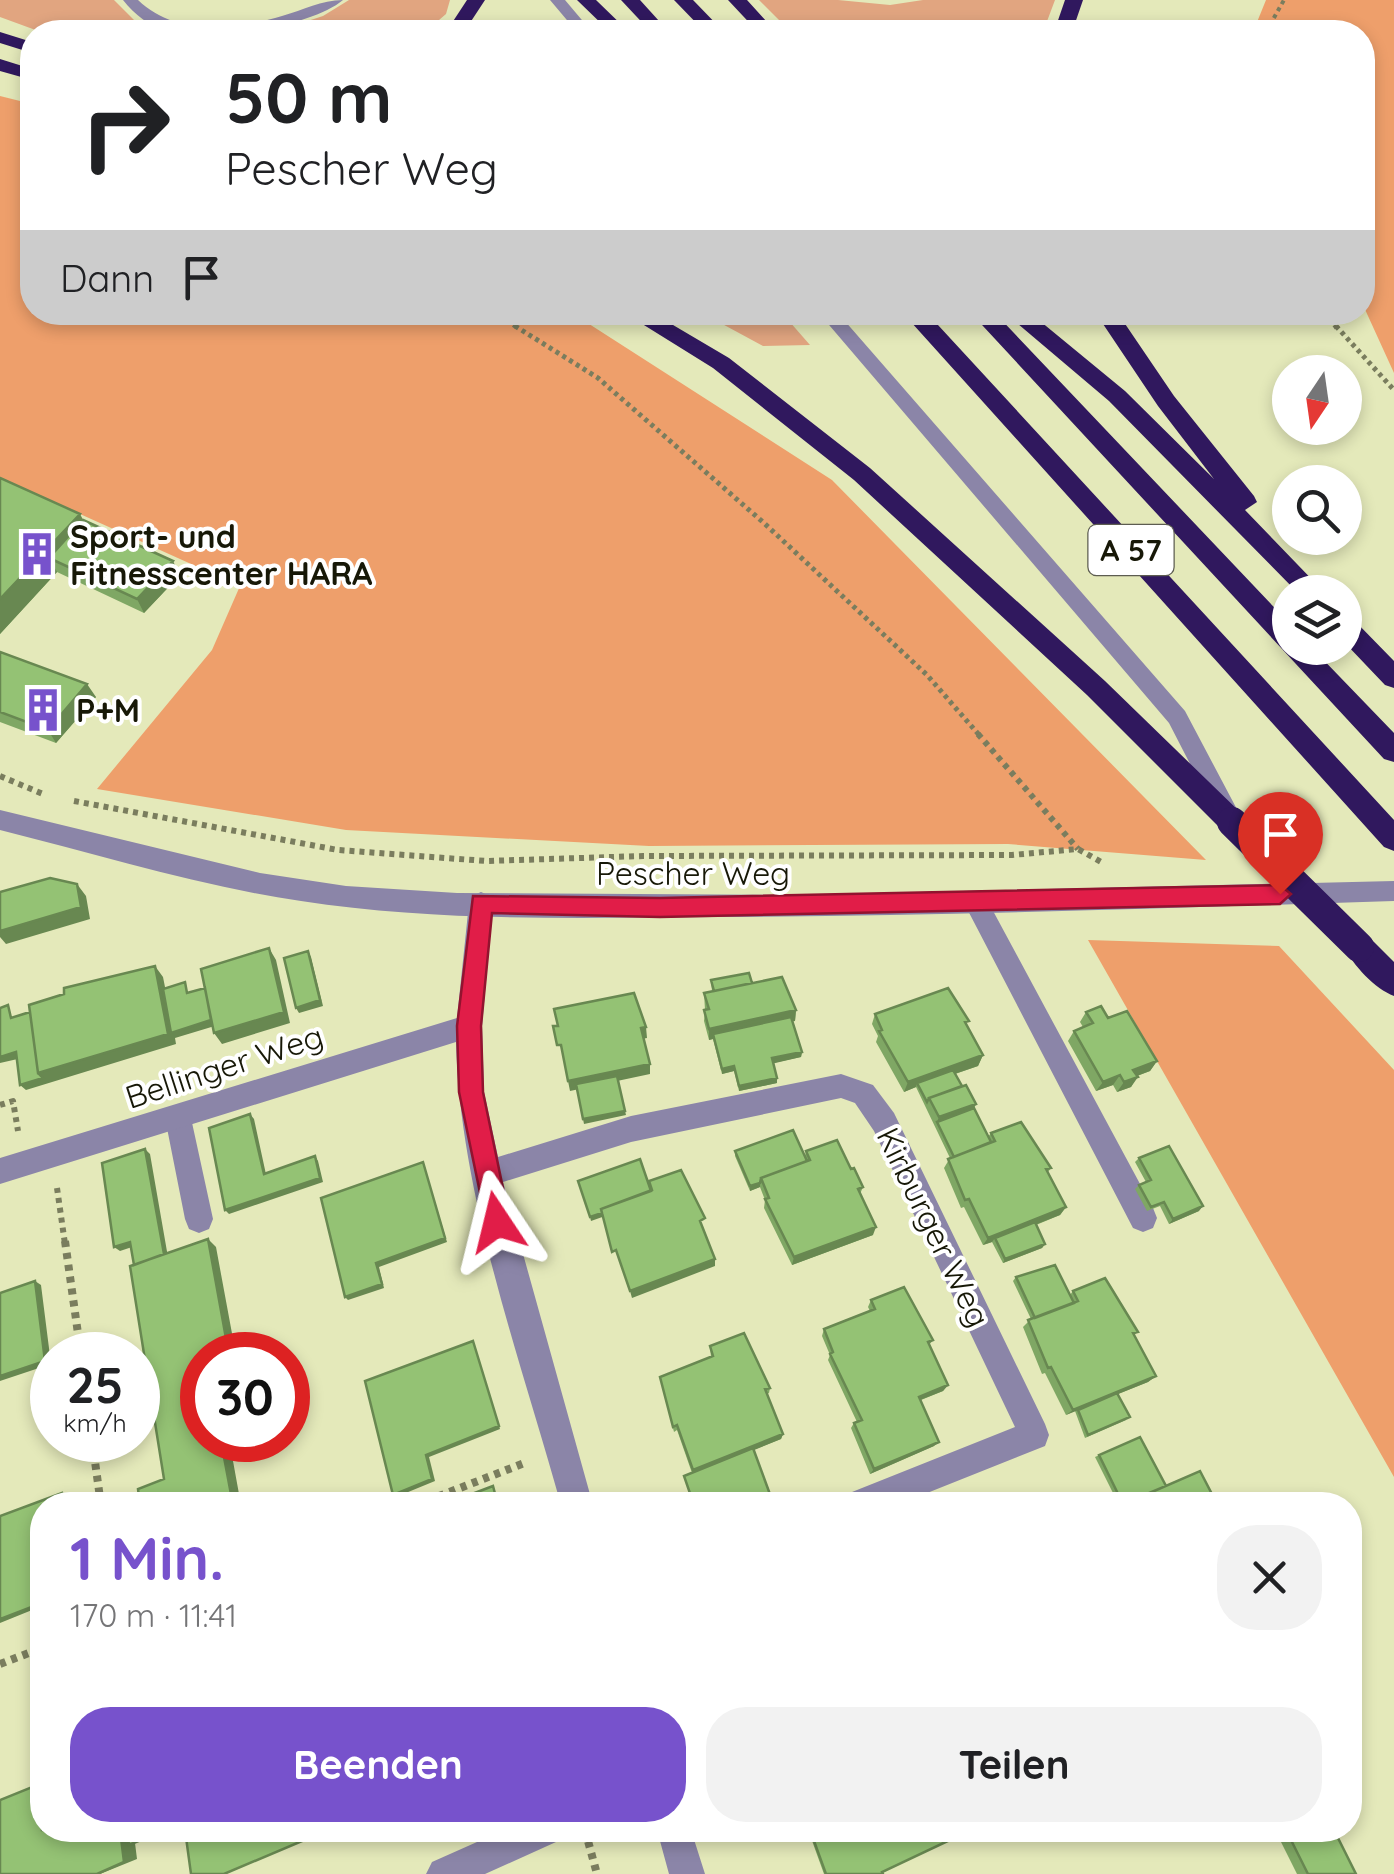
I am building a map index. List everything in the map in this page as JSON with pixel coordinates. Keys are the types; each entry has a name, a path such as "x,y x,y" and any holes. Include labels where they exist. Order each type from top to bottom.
{"highway":[{"path":"586,0 607,20"},
{"path":"630,0 649,20"},
{"path":"683,0 702,20"},
{"path":"738,0 757,20"},
{"path":"656,325 721,363 862,474 1096,688 1394,982"},
{"name":"A 57","path":"925,325 1394,839"},
{"name":"A 57","path":"993,325 1272,623"},
{"path":"1031,325 1117,396 1296,575"},
{"path":"1115,325 1166,402 1300,575"},
{"path":"1362,644 1394,678"},
{"path":"1312,665 1394,751"}],"street":[{"path":"130,0 158,20"},
{"path":"288,20 336,0"},
{"path":"557,0 574,20"},
{"path":"838,325 1177,717 1232,822"},
{"name":"Pescher Weg","path":"0,820 251,880 344,896 481,903 660,907 976,903 1394,891"},
{"path":"481,903 469,1026 471,1092 497,1222 574,1492"},
{"path":"976,903 1143,1218"},
{"name":"Bellinger Weg","path":"0,1171 469,1026"},
{"name":"Kirburger Weg","path":"488,1172 650,1125 841,1086 864,1094 884,1122 1034,1435 891,1492"},
{"path":"178,1118 199,1219"},
{"path":"444,1874 517,1842"},
{"path":"678,1842 687,1874"}],"path":[{"path":"514,325 598,378 764,522 927,675 1078,850 1165,898"},
{"path":"1335,325 1394,390"},
{"path":"0,776 54,798"},
{"path":"70,800 338,850 486,861 1078,850"},
{"path":"53,1157 77,1332"},
{"path":"450,1492 561,1449"},
{"path":"95,1462 99,1492"},
{"path":"0,1664 30,1653"},
{"path":"588,1842 597,1874"}],"shaded area":[{"path":"0,0 114,0 134,20 20,20 20,24 0,17"},
{"path":"349,0 450,0 446,14 439,20 311,20"},
{"path":"759,0 838,0 890,5 923,0 1055,0 1048,20 779,20"},
{"path":"1266,0 1394,0 1394,373 1372,325 1375,20 1258,20"},
{"path":"0,96 20,101 20,325 591,325 832,480 1206,860 1008,844 649,846 346,830 97,789 212,650 240,586 0,478"},
{"path":"724,325 792,325 810,345 763,346"},
{"path":"1088,940 1279,946 1394,1070 1394,1477"}],"building":[{"path":"0,478 80,514 0,599"},
{"path":"83,520 173,561 137,599 49,558"},
{"name":"P+M","path":"0,652 87,684 48,730 0,712"},
{"path":"50,878 77,884 81,907 0,931 0,892"},
{"path":"269,948 284,1012 214,1033 201,969"},
{"path":"308,951 320,1000 296,1008 284,958"},
{"path":"155,966 168,1034 38,1073 29,1005 64,994 64,988"},
{"path":"749,973 752,983 714,991 711,980"},
{"path":"782,977 796,1010 709,1029 704,993"},
{"path":"185,982 187,993 205,988 211,1020 171,1033 163,989"},
{"path":"948,988 969,1021 965,1022 983,1055 908,1082 879,1031 882,1030 875,1014"},
{"path":"634,993 646,1027 641,1028 650,1064 568,1081 553,1026 558,1026 554,1009"},
{"path":"8,1005 11,1018 30,1012 38,1073 43,1078 20,1085 16,1052 0,1057 0,1008"},
{"path":"1101,1006 1108,1018 1127,1011 1157,1061 1133,1070 1138,1077 1124,1082 1120,1075 1103,1082 1074,1031 1093,1023 1086,1012"},
{"path":"791,1017 802,1052 772,1058 777,1078 739,1086 734,1066 722,1069 713,1034"},
{"path":"953,1070 962,1086 927,1102 917,1083"},
{"path":"617,1076 625,1111 583,1119 576,1084"},
{"path":"966,1085 976,1104 939,1117 929,1098"},
{"path":"974,1108 991,1142 954,1157 937,1122"},
{"path":"250,1114 264,1174 315,1156 320,1178 225,1210 209,1128"},
{"path":"1021,1122 1051,1168 1046,1169 1066,1207 988,1238 969,1199 965,1200 948,1159 995,1141 991,1133"},
{"path":"793,1130 807,1161 750,1186 735,1151"},
{"path":"837,1140 863,1187 858,1189 876,1227 794,1257 765,1199 769,1198 761,1178 810,1160 806,1151"},
{"path":"1169,1146 1203,1206 1173,1219 1164,1202 1151,1207 1139,1185 1151,1180 1139,1158"},
{"path":"145,1149 164,1254 134,1265 130,1242 114,1247 102,1163"},
{"path":"640,1159 651,1191 601,1209 602,1213 590,1217 578,1181"},
{"path":"423,1162 445,1238 376,1263 382,1284 345,1297 321,1198"},
{"path":"681,1170 705,1218 700,1221 715,1259 630,1291 616,1250 612,1252 601,1209 652,1190 649,1181"},
{"path":"1035,1222 1045,1244 1005,1259 995,1238"},
{"path":"208,1239 225,1332 180,1332 180,1462 225,1462 231,1492 138,1492 164,1479 160,1454 160,1332 141,1332 130,1266"},
{"path":"1055,1265 1074,1303 1035,1318 1016,1277"},
{"path":"1105,1278 1138,1332 1133,1333 1156,1376 1073,1410 1051,1367 1048,1368 1028,1320 1078,1301 1073,1291"},
{"path":"35,1281 41,1332 30,1332 30,1366 0,1376 0,1293"},
{"path":"904,1287 933,1340 928,1342 948,1385 919,1397 939,1442 874,1469 854,1423 862,1420 830,1354 833,1352 824,1329 875,1309 871,1300"},
{"path":"744,1333 770,1388 765,1389 783,1434 693,1470 677,1425 673,1427 660,1377 713,1356 710,1346"},
{"path":"473,1341 499,1426 426,1455 432,1479 392,1492 365,1381"},
{"path":"1117,1393 1130,1417 1088,1435 1078,1410"},
{"path":"1140,1437 1166,1486 1152,1492 1117,1492 1099,1455"},
{"path":"753,1448 769,1492 690,1492 684,1476"},
{"path":"1200,1471 1211,1492 1152,1492"},
{"path":"30,1505 30,1608 0,1619 0,1516"},
{"path":"30,1788 30,1842 122,1842 124,1862 97,1874 0,1874 0,1800"},
{"path":"187,1842 300,1842 224,1874 191,1874"},
{"path":"814,1842 946,1842 883,1874 826,1874"},
{"path":"1292,1842 1340,1842 1356,1874 1308,1874"}],"place":[{"name":"Sport- und Fitnesscenter HARA","path":"37,554"},
{"name":"P+M","path":"43,710"}],"route":[{"path":"497,1222 471,1092 469,1026 481,903 660,907 960,904 1280,894"}]}
